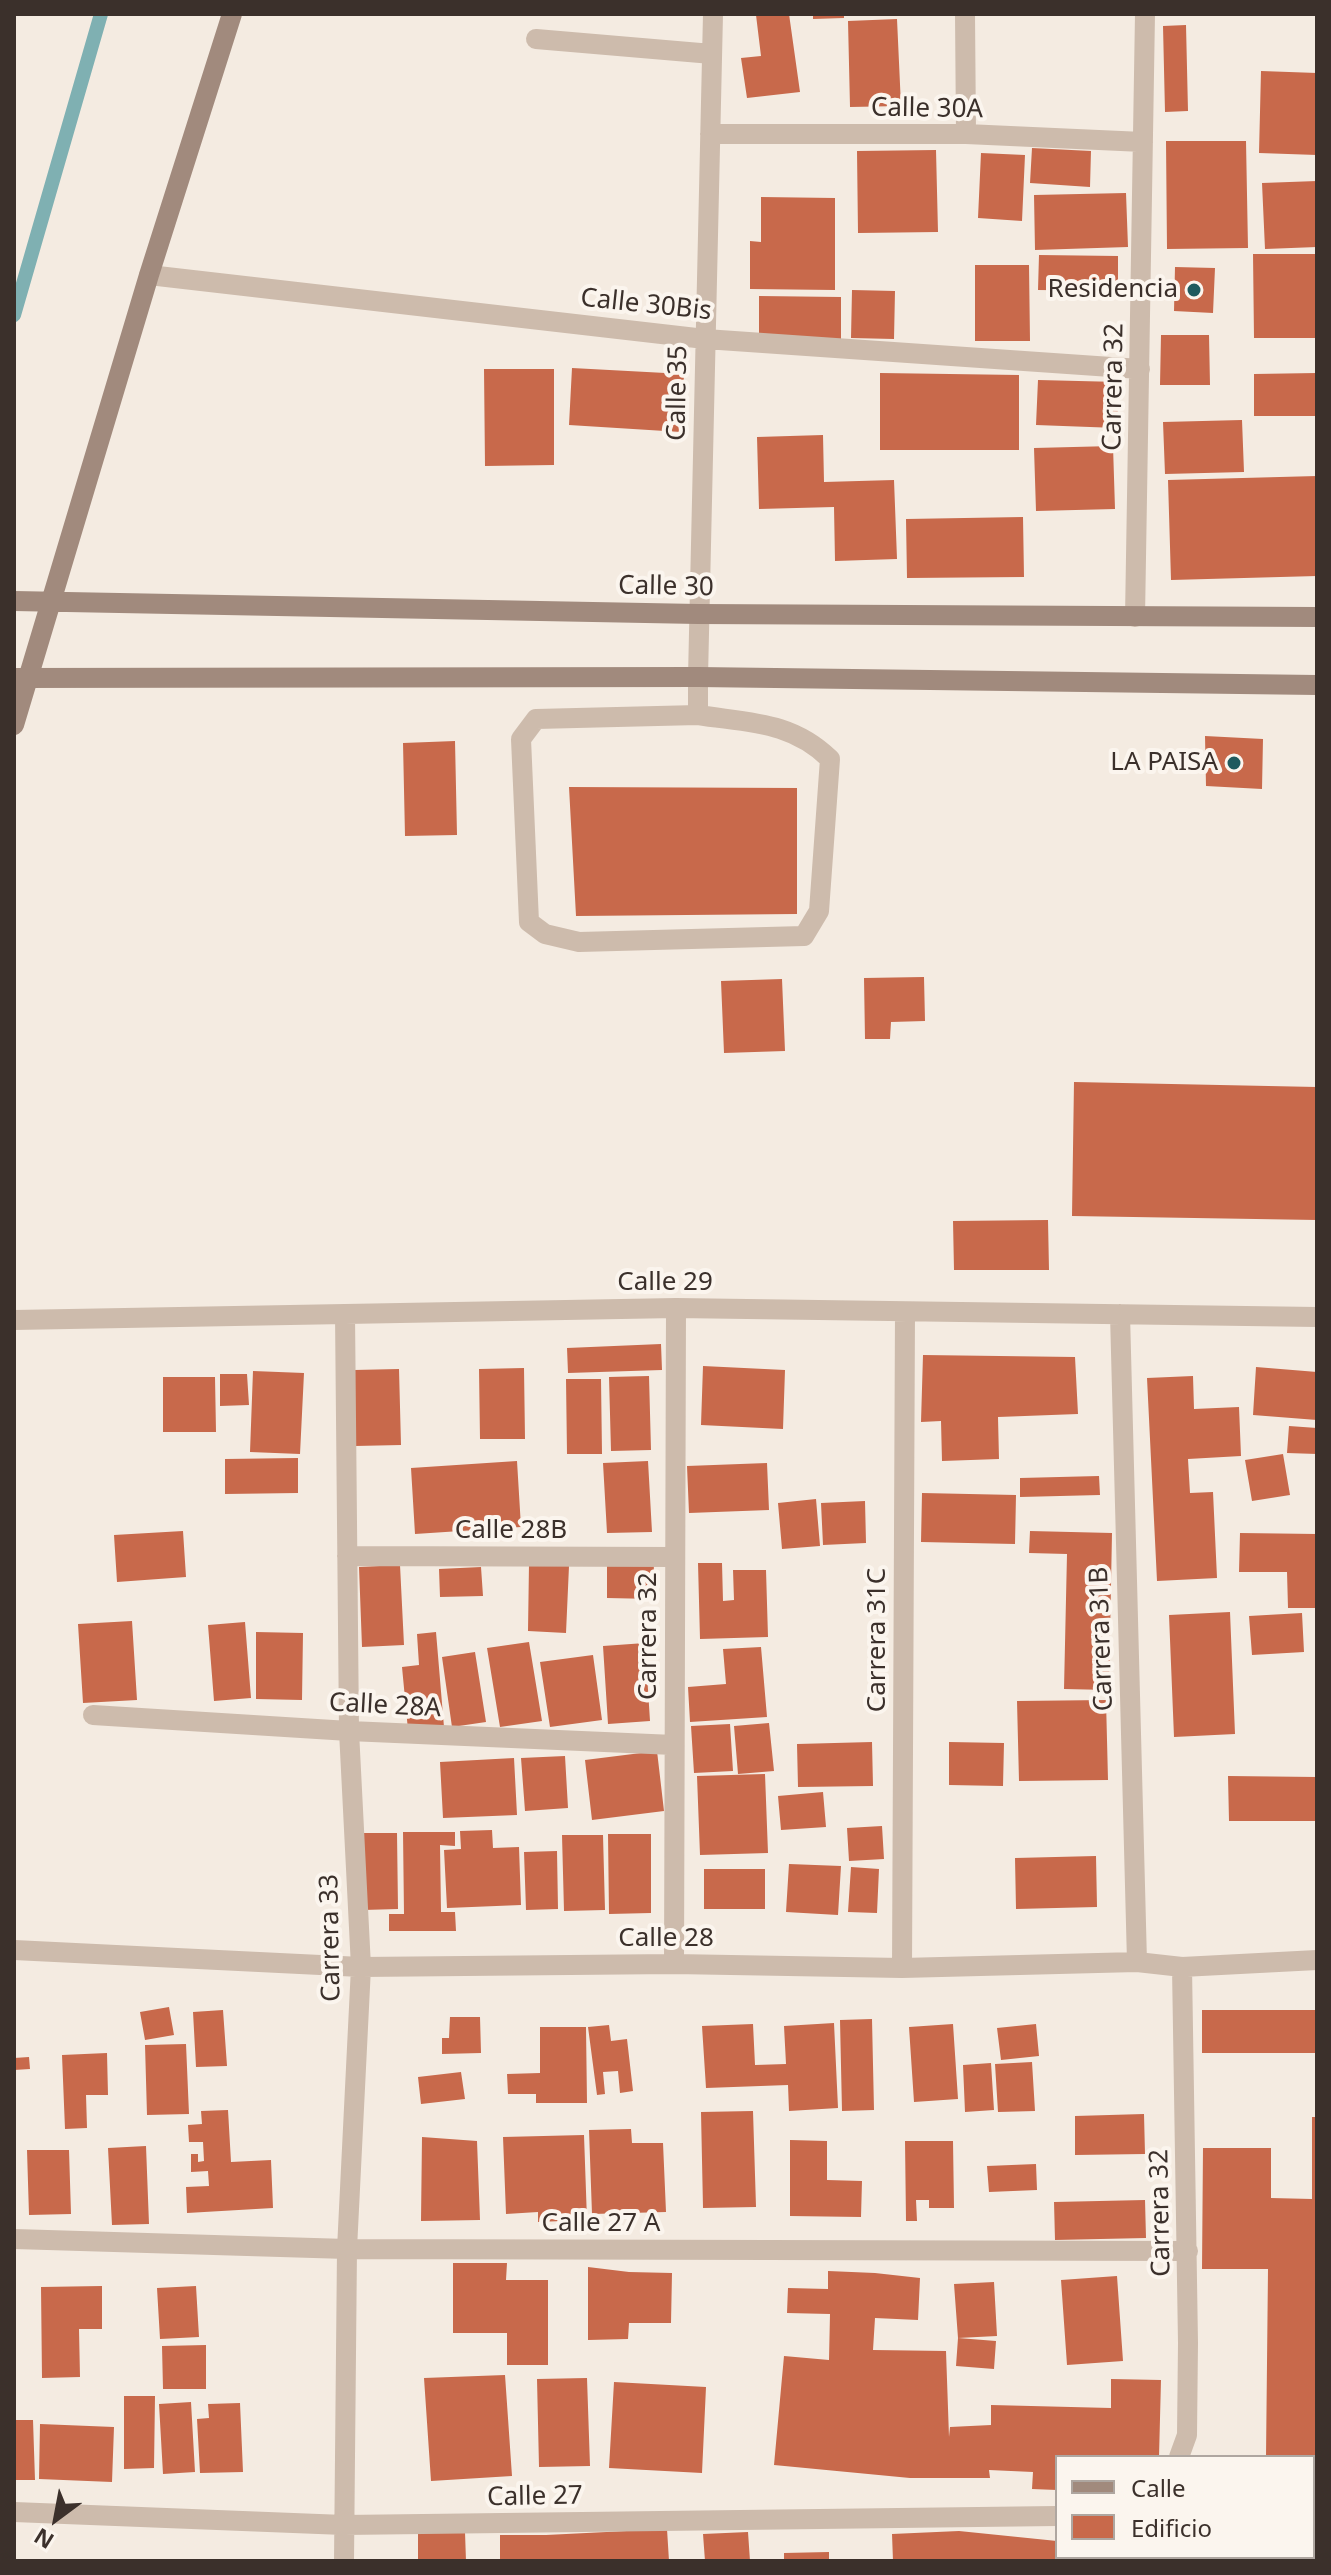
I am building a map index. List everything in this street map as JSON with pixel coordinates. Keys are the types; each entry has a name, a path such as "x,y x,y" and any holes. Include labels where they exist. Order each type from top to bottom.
{"main road":[{"path":"14,725 22,678 51,601 149,275 232,14"},
{"name":"Calle 30","path":"14,601 698,614 1317,617"},
{"path":"22,678 698,677 1317,685"}],"street":[{"name":"Calle 35","path":"698,715 713,14"},
{"path":"965,14 966,134"},
{"name":"Carrera 32","path":"1135,617 1145,14"},
{"path":"536,39 712,54"},
{"name":"Calle 30A","path":"710,134 966,134 1143,142"},
{"name":"Calle 30Bis","path":"149,275 705,339 1140,369"},
{"path":"698,715 786,729 815,744 830,759 819,911 804,936 579,942 545,934 529,922 521,739 528,727 536,719 698,715"},
{"name":"Carrera 32","path":"674,1964 676,1308"},
{"name":"Calle 29","path":"14,1320 676,1308 1317,1317"},
{"name":"Carrera 31C","path":"902,1968 905,1312"},
{"name":"Carrera 33","path":"344,2561 347,2249 361,1967 349,1731 345,1314"},
{"name":"Carrera 31B","path":"1120,1314 1137,1962"},
{"name":"Calle 28B","path":"347,1556 675,1557"},
{"name":"Calle 28A","path":"93,1715 349,1731 674,1745"},
{"name":"Calle 28","path":"14,1950 361,1967 674,1964 902,1968 1137,1962 1182,1967 1317,1960"},
{"name":"Carrera 32","path":"1180,2455 1187,2435 1188,2251 1182,1967"},
{"name":"Calle 27 A","path":"14,2239 347,2249 1188,2251"},
{"name":"Calle 27","path":"14,2512 344,2525 1055,2516"}],"building":[{"path":"789,14 800,92 747,98 741,58 761,56 756,15"},
{"path":"813,14 844,14 844,18 813,19"},
{"path":"897,19 901,106 850,107 848,21"},
{"path":"1186,25 1188,111 1165,112 1163,26"},
{"path":"1261,71 1317,73 1317,155 1259,153"},
{"path":"1166,141 1246,141 1248,248 1167,249"},
{"path":"1032,148 1091,151 1090,187 1030,183"},
{"path":"936,150 938,232 858,233 857,151"},
{"path":"981,153 1025,155 1022,221 978,218"},
{"path":"1317,181 1317,247 1265,249 1262,183"},
{"path":"1126,193 1128,247 1035,250 1034,195"},
{"path":"761,197 835,198 835,290 750,289 750,241 761,242"},
{"path":"1253,254 1317,254 1317,338 1254,338"},
{"path":"1039,255 1118,256 1118,291 1038,290"},
{"path":"975,265 1029,265 1030,341 975,341"},
{"name":"Residencia","path":"1175,267 1215,268 1213,313 1174,311"},
{"path":"852,290 895,291 894,339 851,338"},
{"path":"759,296 841,297 841,341 759,340"},
{"path":"1161,335 1209,335 1210,385 1160,385"},
{"path":"572,368 684,374 681,432 569,425"},
{"path":"484,369 554,369 554,465 485,466"},
{"path":"880,373 1019,375 1019,450 880,450"},
{"path":"1317,373 1317,416 1254,416 1254,374"},
{"path":"1038,380 1119,382 1117,428 1036,425"},
{"path":"1242,420 1244,472 1165,474 1163,422"},
{"path":"823,435 824,482 894,480 897,559 835,561 834,507 759,509 757,437"},
{"path":"1113,446 1115,509 1036,511 1034,448"},
{"path":"1317,476 1317,576 1171,580 1168,480"},
{"path":"1023,517 1024,577 907,578 906,519"},
{"name":"LA PAISA","path":"1205,736 1263,739 1262,789 1206,786"},
{"path":"455,741 457,835 405,836 403,743"},
{"path":"569,787 797,788 797,914 576,916"},
{"path":"924,977 925,1021 891,1022 890,1039 865,1039 864,978"},
{"path":"782,979 785,1051 724,1053 721,981"},
{"path":"1074,1082 1317,1087 1317,1220 1072,1216"},
{"path":"1048,1220 1049,1270 954,1270 953,1221"},
{"path":"661,1344 662,1370 568,1373 567,1348"},
{"path":"923,1355 1075,1357 1078,1414 998,1417 999,1459 942,1461 941,1421 921,1422"},
{"path":"703,1366 785,1370 783,1429 701,1425"},
{"path":"1256,1367 1317,1372 1317,1420 1253,1415"},
{"path":"524,1368 525,1439 480,1439 479,1369"},
{"path":"399,1369 401,1445 355,1446 354,1370"},
{"path":"253,1371 304,1373 300,1454 250,1452"},
{"path":"220,1374 247,1374 249,1405 220,1406"},
{"path":"649,1376 651,1450 611,1451 609,1377"},
{"path":"1193,1376 1194,1409 1239,1407 1241,1456 1188,1459 1190,1493 1213,1492 1217,1578 1157,1581 1147,1378"},
{"path":"163,1377 215,1377 216,1432 163,1432"},
{"path":"566,1379 601,1379 602,1454 567,1454"},
{"path":"1289,1426 1317,1428 1317,1454 1287,1453"},
{"path":"1283,1454 1290,1495 1252,1501 1245,1460"},
{"path":"298,1458 298,1493 225,1494 225,1459"},
{"path":"517,1461 521,1527 415,1534 411,1468"},
{"path":"648,1461 652,1532 607,1533 603,1463"},
{"path":"767,1463 769,1510 689,1513 687,1466"},
{"path":"1099,1476 1100,1495 1020,1497 1020,1478"},
{"path":"922,1493 1016,1495 1015,1544 921,1542"},
{"path":"816,1499 820,1546 782,1549 778,1503"},
{"path":"865,1501 866,1543 823,1545 821,1503"},
{"path":"183,1531 186,1577 117,1582 114,1535"},
{"path":"1030,1531 1112,1533 1109,1690 1064,1689 1067,1554 1029,1553"},
{"path":"1240,1533 1317,1534 1317,1608 1288,1608 1287,1572 1239,1572"},
{"path":"607,1560 654,1561 653,1599 607,1598"},
{"path":"698,1563 722,1563 723,1601 734,1600 733,1570 766,1570 768,1637 700,1639"},
{"path":"529,1564 569,1566 566,1633 528,1631"},
{"path":"400,1565 404,1645 362,1647 359,1567"},
{"path":"481,1567 483,1596 440,1597 439,1569"},
{"path":"1230,1612 1235,1734 1174,1737 1169,1615"},
{"path":"1302,1613 1304,1652 1252,1655 1249,1616"},
{"path":"132,1621 137,1700 83,1703 78,1624"},
{"path":"245,1622 251,1698 214,1701 208,1625"},
{"path":"256,1632 303,1633 302,1700 256,1699"},
{"path":"436,1632 444,1727 408,1730 402,1667 419,1665 417,1634"},
{"path":"529,1642 542,1721 500,1727 487,1648"},
{"path":"645,1643 650,1721 608,1724 603,1646"},
{"path":"761,1647 767,1717 690,1722 688,1687 726,1684 723,1649"},
{"path":"475,1652 486,1722 452,1727 442,1657"},
{"path":"593,1655 602,1720 550,1727 540,1662"},
{"path":"1106,1700 1108,1780 1019,1781 1017,1701"},
{"path":"769,1723 774,1771 738,1774 734,1726"},
{"path":"730,1724 733,1771 694,1773 691,1726"},
{"path":"872,1742 873,1786 798,1787 797,1744"},
{"path":"949,1742 1004,1743 1003,1786 949,1785"},
{"path":"657,1751 664,1811 592,1820 585,1760"},
{"path":"565,1756 568,1808 525,1811 521,1758"},
{"path":"514,1758 517,1815 443,1818 440,1762"},
{"path":"765,1774 768,1853 700,1855 697,1776"},
{"path":"1228,1776 1317,1777 1317,1821 1229,1821"},
{"path":"823,1792 826,1827 781,1830 778,1796"},
{"path":"882,1826 884,1859 849,1861 847,1828"},
{"path":"492,1830 493,1848 519,1847 521,1905 447,1908 444,1850 461,1849 460,1831"},
{"path":"403,1832 455,1832 455,1846 440,1845 441,1912 455,1912 456,1931 389,1931 389,1914 404,1914"},
{"path":"362,1833 397,1833 398,1909 363,1910"},
{"path":"608,1834 651,1834 651,1913 609,1914"},
{"path":"562,1835 603,1835 605,1910 564,1911"},
{"path":"557,1851 558,1909 526,1910 524,1852"},
{"path":"1096,1856 1097,1907 1016,1909 1015,1858"},
{"path":"789,1864 841,1866 838,1915 786,1912"},
{"path":"851,1867 879,1869 877,1913 848,1912"},
{"path":"704,1869 765,1869 765,1909 704,1909"},
{"path":"169,2007 174,2035 145,2040 140,2012"},
{"path":"223,2010 227,2066 196,2067 193,2012"},
{"path":"1202,2010 1317,2010 1317,2053 1202,2053"},
{"path":"450,2017 480,2017 481,2053 442,2054 442,2038 449,2038"},
{"path":"872,2019 874,2110 842,2111 840,2020"},
{"path":"834,2023 838,2108 789,2111 788,2085 706,2088 702,2026 753,2024 755,2065 786,2064 784,2026"},
{"path":"953,2024 958,2099 914,2102 909,2027"},
{"path":"1036,2024 1039,2056 1001,2060 997,2028"},
{"path":"609,2025 611,2041 627,2039 633,2091 620,2093 618,2071 603,2072 605,2094 597,2095 588,2027"},
{"path":"540,2027 586,2027 587,2103 536,2103 536,2094 508,2094 507,2074 540,2073"},
{"path":"186,2044 189,2114 147,2115 145,2045"},
{"path":"107,2053 108,2095 86,2095 87,2128 65,2129 62,2055"},
{"path":"29,2057 30,2069 14,2070 14,2058"},
{"path":"1032,2062 1035,2111 998,2112 995,2064"},
{"path":"991,2063 994,2110 965,2112 963,2065"},
{"path":"461,2072 465,2099 421,2104 418,2077"},
{"path":"228,2110 231,2162 271,2160 273,2208 187,2213 186,2187 209,2186 208,2171 191,2172 191,2154 198,2154 198,2162 204,2161 203,2142 189,2142 188,2125 202,2124 201,2111"},
{"path":"753,2111 756,2207 703,2208 701,2112"},
{"path":"1144,2114 1145,2154 1075,2155 1075,2116"},
{"path":"1312,2117 1317,2117 1317,2561 1202,2561 1315,2559 1315,2455 1266,2455 1268,2269 1202,2269 1203,2148 1271,2148 1271,2198 1312,2199"},
{"path":"631,2129 632,2143 663,2143 666,2212 592,2214 589,2130"},
{"path":"584,2135 587,2220 538,2222 538,2212 506,2214 503,2137"},
{"path":"422,2137 477,2141 480,2220 421,2221"},
{"path":"790,2140 827,2141 827,2180 862,2181 861,2217 790,2216"},
{"path":"905,2141 953,2141 954,2208 929,2208 929,2200 916,2200 917,2221 906,2221"},
{"path":"146,2146 149,2224 112,2225 108,2148"},
{"path":"27,2150 69,2150 71,2214 29,2215"},
{"path":"1036,2164 1037,2190 989,2192 987,2166"},
{"path":"1145,2200 1146,2238 1055,2240 1054,2202"},
{"path":"453,2263 507,2263 506,2280 548,2280 548,2365 507,2365 507,2333 453,2333"},
{"path":"588,2267 672,2273 671,2323 629,2323 628,2339 588,2340"},
{"path":"828,2271 920,2278 918,2320 875,2318 873,2350 946,2351 949,2437 950,2427 991,2425 991,2405 1111,2408 1111,2379 1161,2380 1159,2455 1055,2455 1055,2490 1032,2489 1033,2472 989,2470 990,2478 910,2478 774,2465 784,2356 829,2360 830,2314 787,2313 788,2288 828,2289"},
{"path":"1117,2276 1123,2361 1067,2365 1061,2280"},
{"path":"994,2282 997,2336 958,2338 954,2284"},
{"path":"102,2286 102,2329 79,2329 80,2377 42,2378 41,2287"},
{"path":"196,2286 199,2337 160,2339 157,2288"},
{"path":"958,2338 996,2341 994,2369 956,2366"},
{"path":"206,2345 206,2389 163,2389 162,2346"},
{"path":"505,2375 512,2476 431,2481 424,2378"},
{"path":"587,2378 590,2466 539,2467 537,2379"},
{"path":"614,2382 706,2387 702,2473 609,2468"},
{"path":"124,2396 155,2396 154,2468 124,2469"},
{"path":"191,2402 195,2472 163,2474 159,2404"},
{"path":"240,2403 243,2472 200,2473 197,2419 209,2418 208,2404"},
{"path":"14,2420 33,2420 35,2480 14,2480"},
{"path":"40,2424 114,2427 112,2482 39,2479"},
{"path":"667,2529 669,2561 500,2561 500,2535"},
{"path":"418,2531 465,2532 466,2561 418,2561"},
{"path":"959,2531 1055,2541 1055,2559 1102,2561 893,2561 892,2534"},
{"path":"748,2532 750,2561 705,2561 703,2534"},
{"path":"829,2552 829,2561 784,2561 784,2553"}],"waterway":[{"path":"14,315 101,14"}],"place":[{"name":"Residencia","path":"1194,290"},
{"name":"LA PAISA","path":"1234,763"}]}
